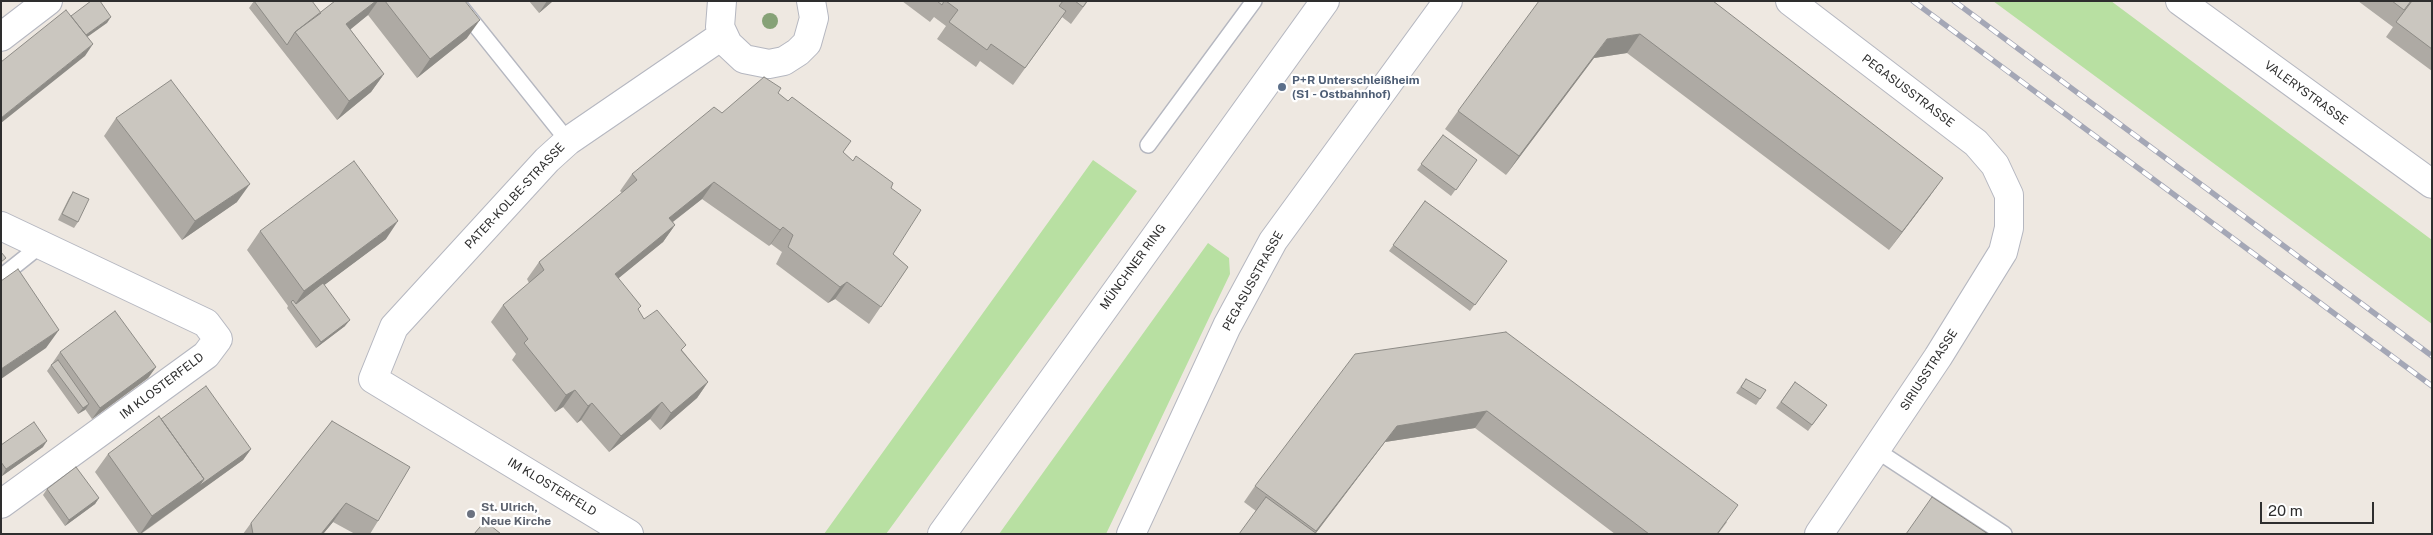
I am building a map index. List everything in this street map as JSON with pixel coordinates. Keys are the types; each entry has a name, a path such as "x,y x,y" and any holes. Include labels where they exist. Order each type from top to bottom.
{"street":[{"path":"1,37 48,1"},
{"path":"722,1 719,19 723,35 734,52 744,59 769,64 784,61 798,52 809,37 814,18 811,1"},
{"name":"MÜNCHNER RING","path":"942,534 1325,1"},
{"name":"PEGASUSSTRASSE","path":"1131,534 1227,326 1273,241 1448,1"},
{"name":"PEGASUSSTRASSE","path":"1790,1 1976,143 1995,165 2009,195"},
{"name":"VALERYSTRASSE","path":"2180,1 2432,184"},
{"name":"PATER-KOLBE-STRASSE","path":"374,379 394,327 547,160 568,141 723,35"},
{"name":"SIRIUSSTRASSE","path":"1819,534 1938,357 2003,252 2009,228 2009,195"},
{"name":"IM KLOSTERFELD","path":"1,226 206,324 218,339 206,356 1,504"},
{"name":"IM KLOSTERFELD","path":"374,379 629,534"}],"lane":[{"path":"456,1 568,141"},
{"path":"1148,146 1254,1"},
{"path":"1,277 41,246"},
{"path":"1876,450 2004,534"}],"green space":[{"path":"1993,1 2111,1 2432,240 2432,324"},
{"path":"1093,160 1137,191 886,534 824,534"},
{"path":"1208,243 1229,258 1230,274 1106,534 999,534"}],"building":[{"path":"91,1 100,1 111,17 86,35 71,16"},
{"path":"254,1 312,1 321,13 295,32 287,45"},
{"path":"335,1 376,1 346,24 384,74 349,101 295,32"},
{"path":"385,1 465,1 480,20 430,59"},
{"path":"946,1 1063,1 1059,6 1066,11 1025,68 991,44 987,50 949,22 958,10"},
{"path":"1075,1 1087,1 1083,7"},
{"path":"1539,1 1713,1 1943,178 1902,232 1640,34 1607,39 1519,156 1458,111"},
{"path":"2392,1 2411,1 2404,10"},
{"path":"2412,1 2432,1 2432,49 2396,22"},
{"path":"66,10 93,44 1,118 1,62"},
{"path":"764,77 781,88 778,93 788,101 792,97 851,141 843,152 853,161 856,156 893,183 891,188 921,210 893,254 908,267 881,307 847,282 840,287 788,247 793,235 783,227 780,230 714,182 669,218 675,225 615,274 641,306 638,309 644,319 657,310 686,345 681,350 708,382 671,413 662,402 621,436 592,403 588,406 575,390 566,395 524,343 528,339 503,305 544,270 539,262 637,180 632,174 714,107 722,113"},
{"path":"171,80 250,184 195,221 116,118"},
{"path":"1443,135 1477,160 1456,190 1421,164"},
{"path":"354,161 398,221 304,291 260,231"},
{"path":"73,192 89,199 78,222 62,214"},
{"path":"1425,201 1507,261 1475,305 1393,245"},
{"path":"1,252 6,258 1,262"},
{"path":"18,269 59,330 1,369 1,281"},
{"path":"323,283 350,320 321,342 291,302 293,300 296,304"},
{"path":"115,311 156,367 100,408 60,352"},
{"path":"1506,332 1738,505 1717,534 1649,534 1487,411 1397,426 1316,531 1255,486 1355,354"},
{"path":"58,360 89,404 83,408 51,365"},
{"path":"1746,379 1766,390 1760,399 1741,387"},
{"path":"1795,382 1827,405 1812,425 1781,402"},
{"path":"206,386 251,449 199,486 204,479 161,419"},
{"path":"159,416 204,479 152,516 108,454"},
{"path":"332,421 410,467 378,521 346,503 321,534 253,534 251,523"},
{"path":"34,422 47,441 6,469 1,462 1,445"},
{"path":"76,467 99,498 69,520 47,489"},
{"path":"1266,497 1317,534 1239,534"},
{"path":"1932,497 1988,534 1906,534"},
{"path":"485,521 501,534 474,534"}],"railway":[{"path":"1913,1 2432,386"},
{"path":"1954,1 2432,356"}],"place":[{"name":"P+R Unterschleißheim (S1 - Ostbahnhof)","path":"1282,87"},
{"name":"St. Ulrich, Neue Kirche","path":"471,514"}]}
